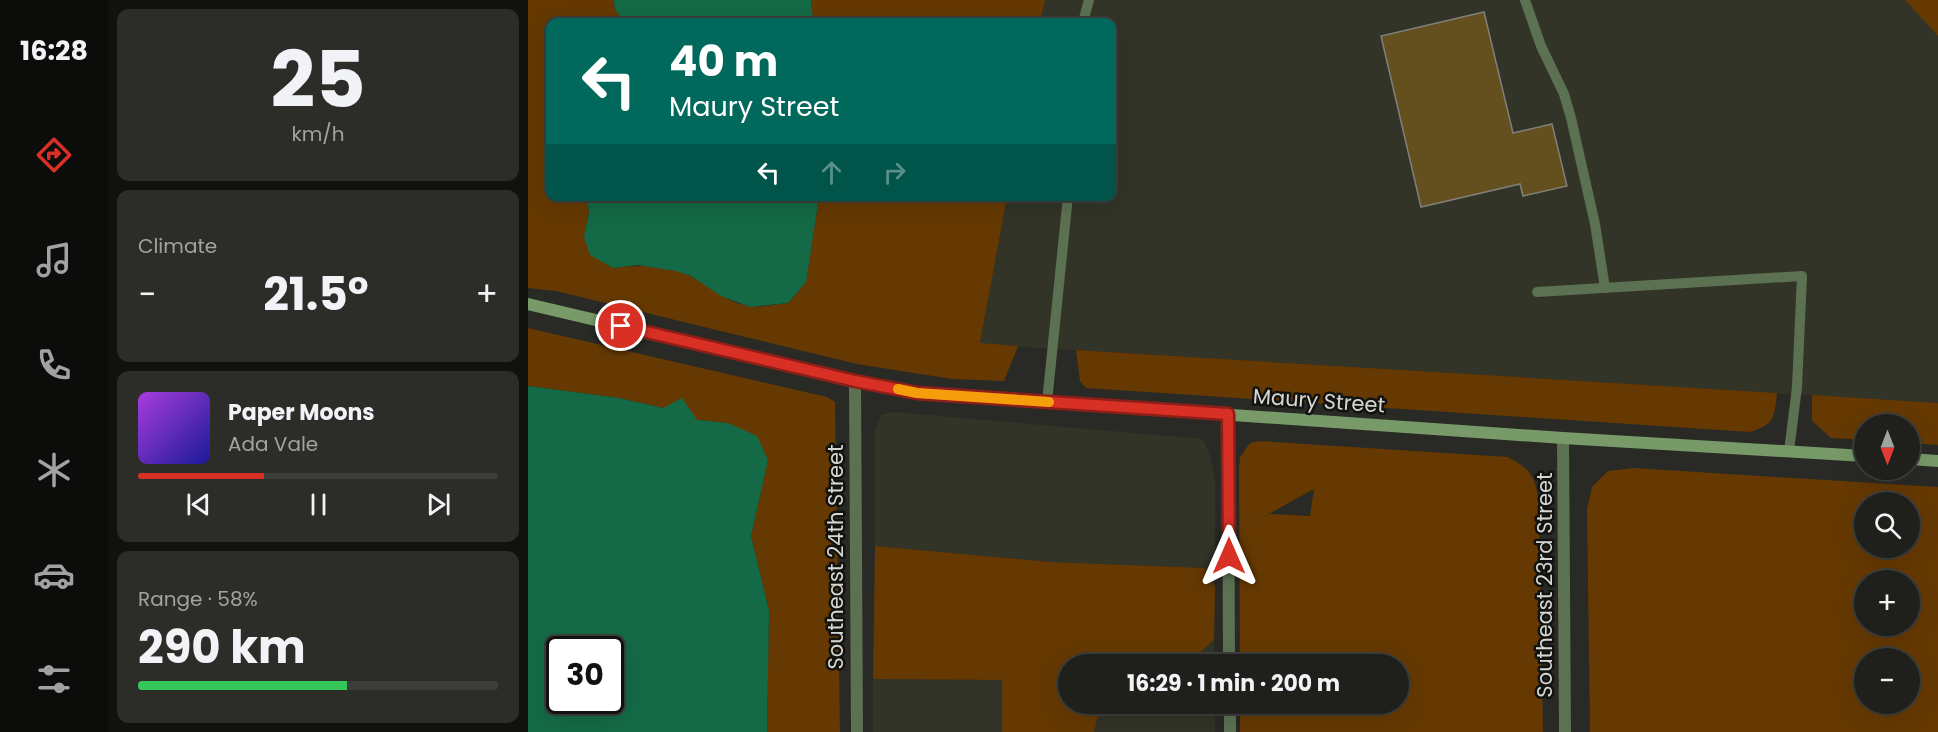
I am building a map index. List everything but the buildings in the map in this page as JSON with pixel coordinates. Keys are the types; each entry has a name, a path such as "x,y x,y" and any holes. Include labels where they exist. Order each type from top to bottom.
{"main road":[{"name":"Maury Street","path":"528,304 855,381 917,393 1563,438 1854,455"},
{"path":"1920,460 1938,461"}],"street":[{"name":"Southeast 24th Street","path":"855,381 857,732"},
{"path":"1228,414 1229,654"},
{"name":"Southeast 23rd Street","path":"1563,438 1565,732"},
{"path":"1230,714 1230,732"}],"lane":[{"path":"1084,18 1089,0"},
{"path":"1525,0 1541,46 1564,94 1571,118 1595,224 1605,288"},
{"path":"1047,402 1067,201"},
{"path":"1537,292 1802,276 1797,387 1788,451"}],"shaded area":[{"path":"528,0 614,0 615,10 622,18 546,18 546,201 588,201 589,213 584,237 613,268 643,266 673,270 692,277 727,299 742,305 759,307 788,303 806,282 818,201 1006,201 980,343 1018,346 1004,381 952,379 857,364 556,291 528,288"},
{"path":"614,0 811,0 813,18 622,18 615,10"},
{"path":"811,0 1045,0 1041,18 813,18"},
{"path":"1045,0 1905,0 1938,36 1938,403 980,344 1006,201 1116,201 1116,18 1041,18"},
{"path":"1905,0 1938,0 1938,36"},
{"path":"588,201 818,201 806,282 788,303 750,307 721,296 691,276 676,271 638,265 613,268 590,255 584,237 589,213"},
{"path":"528,328 827,397 835,402 840,732 767,732 769,611 751,536 768,460 728,423 697,420 663,408 619,398 528,386"},
{"path":"1076,350 1777,393 1772,419 1764,426 1750,432 1086,388 1080,381"},
{"path":"528,386 619,398 663,408 682,398 697,420 728,423 757,436 768,460 751,536 769,611 767,732 528,732"},
{"path":"1812,395 1938,403 1938,445 1920,444 1920,414 1854,414 1854,439 1831,438 1812,421"},
{"path":"894,412 1203,439 1211,459 1215,481 1215,588 1205,568 1051,562 875,546 875,431 881,415"},
{"path":"1260,441 1508,457 1523,467 1535,483 1539,507 1543,732 1240,732 1240,714 1409,714 1409,654 1240,654 1240,457 1250,443","holes":["1314,489 1310,516 1270,514 1256,521"]},
{"path":"1634,468 1938,487 1938,732 1590,732 1587,509 1592,487 1608,471"},
{"path":"875,546 1051,562 1205,568 1215,588 1214,640 1198,654 1058,654 1058,714 1098,714 1094,732 1002,732 1002,680 873,679"},
{"path":"1214,640 1214,654 1198,654"},
{"path":"873,679 1002,680 1002,732 873,732"},
{"path":"1098,714 1215,714 1215,732 1094,732"}],"slow traffic":[{"path":"898,389 917,393 1049,402"}],"route":[{"path":"621,326 855,381 917,393 1228,414 1229,556"}]}
